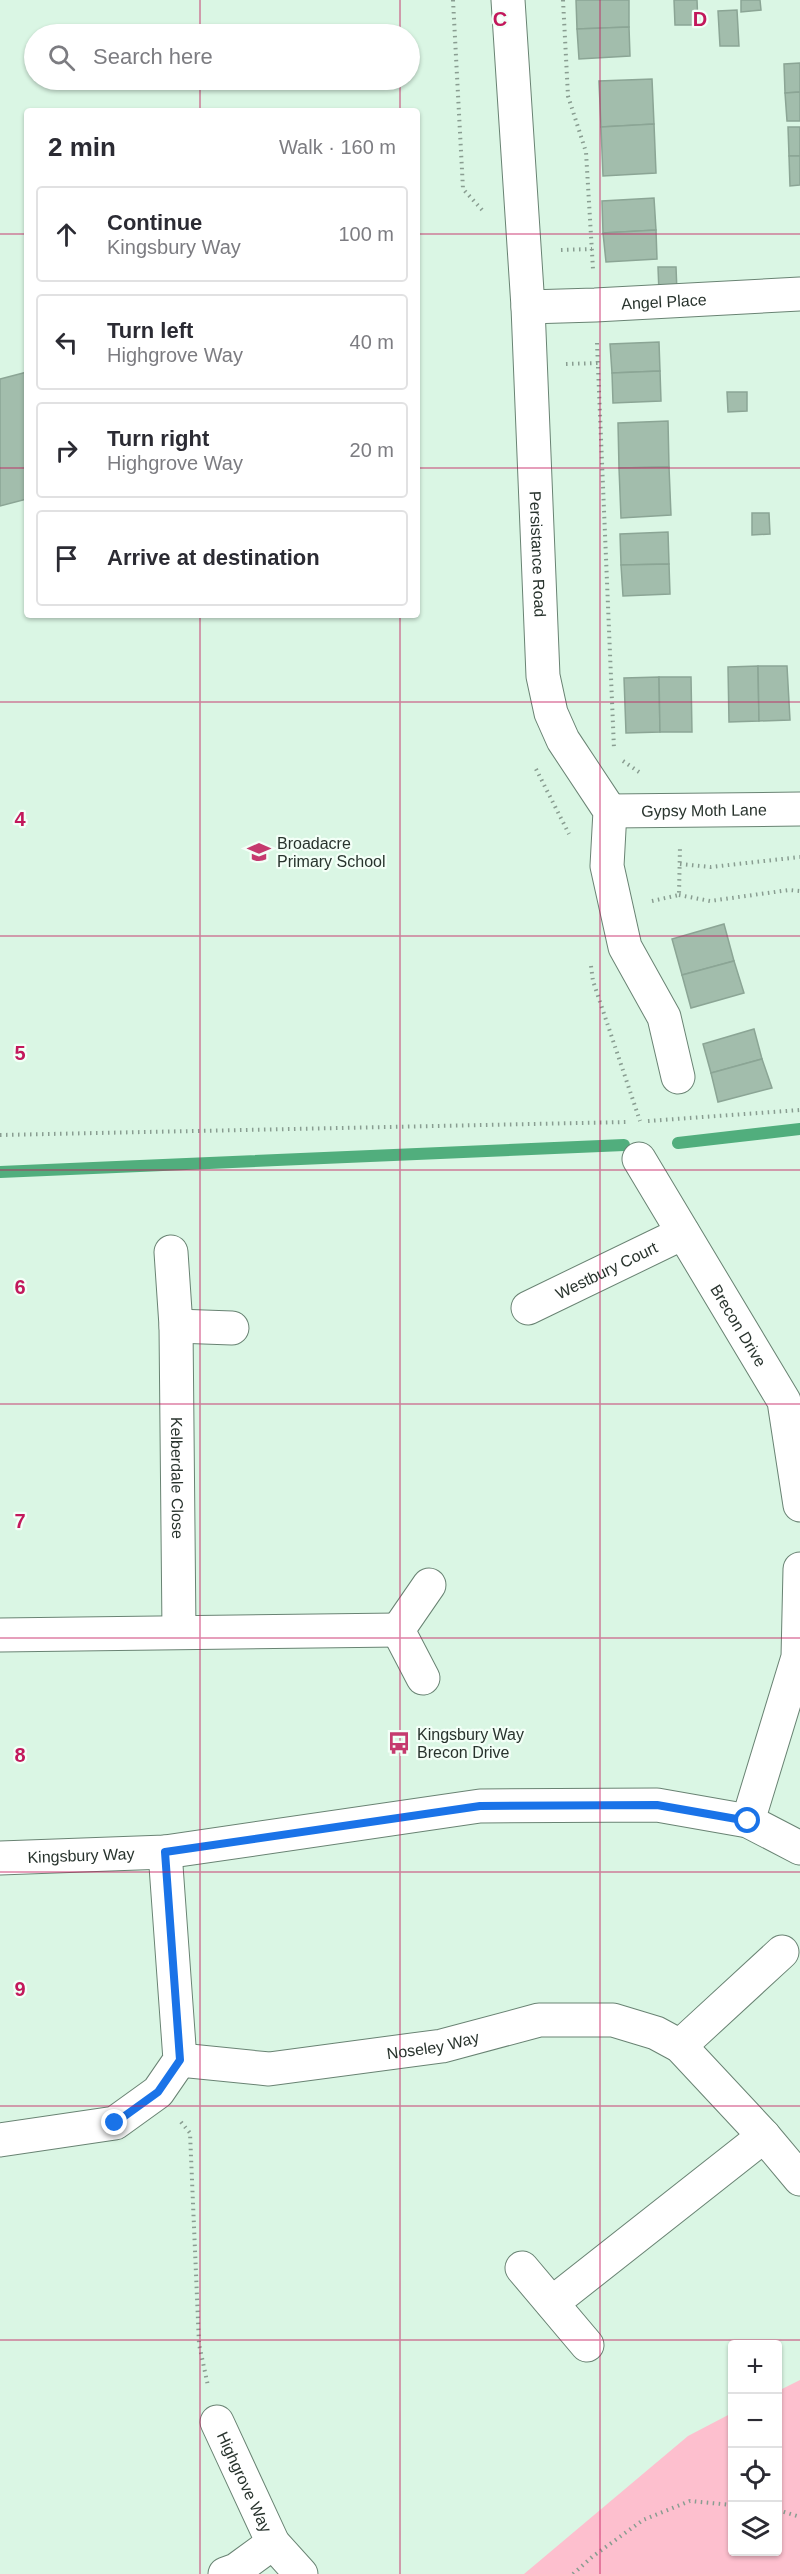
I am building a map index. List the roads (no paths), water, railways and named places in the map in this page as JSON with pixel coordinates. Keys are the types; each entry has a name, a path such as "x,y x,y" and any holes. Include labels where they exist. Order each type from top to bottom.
{"street":[{"name":"Persistance Road","path":"508,0 528,307 543,676 551,713 563,740 610,811"},
{"name":"Angel Place","path":"528,307 595,306 800,294"},
{"name":"Gypsy Moth Lane","path":"610,811 800,809"},
{"path":"610,811 607,866 625,947 664,1017 678,1077"},
{"name":"Brecon Drive","path":"639,1160 683,1233 792,1397 800,1505"},
{"name":"Westbury Court","path":"528,1308 683,1233"},
{"name":"Kelberdale Close","path":"171,1252 176,1326 179,1632"},
{"path":"176,1326 232,1328"},
{"path":"748,1821 798,1656 800,1569"},
{"path":"398,1630 429,1585"},
{"path":"0,1635 398,1630"},
{"path":"398,1630 423,1678"},
{"name":"Kingsbury Way","path":"0,1858 165,1852 480,1806 657,1805 748,1821 800,1848"},
{"path":"0,2140 115,2123 158,2092 180,2060 165,1852"},
{"path":"680,2046 782,1952"},
{"name":"Noseley Way","path":"180,2060 270,2069 442,2046 539,2020 613,2020 656,2033 680,2046 764,2136 800,2180"},
{"path":"552,2303 764,2136"},
{"path":"522,2268 587,2346"},
{"name":"Highgrove Way","path":"217,2422 273,2543 301,2574"},
{"name":"Highgrove Way","path":"225,2574 236,2570 273,2543"}],"waterway":[{"path":"678,1143 800,1129"},
{"path":"0,1172 624,1145"}],"place":[{"name":"Broadacre Primary School","path":"259,852"},
{"name":"Kingsbury Way Brecon Drive","path":"399,1743"}]}
